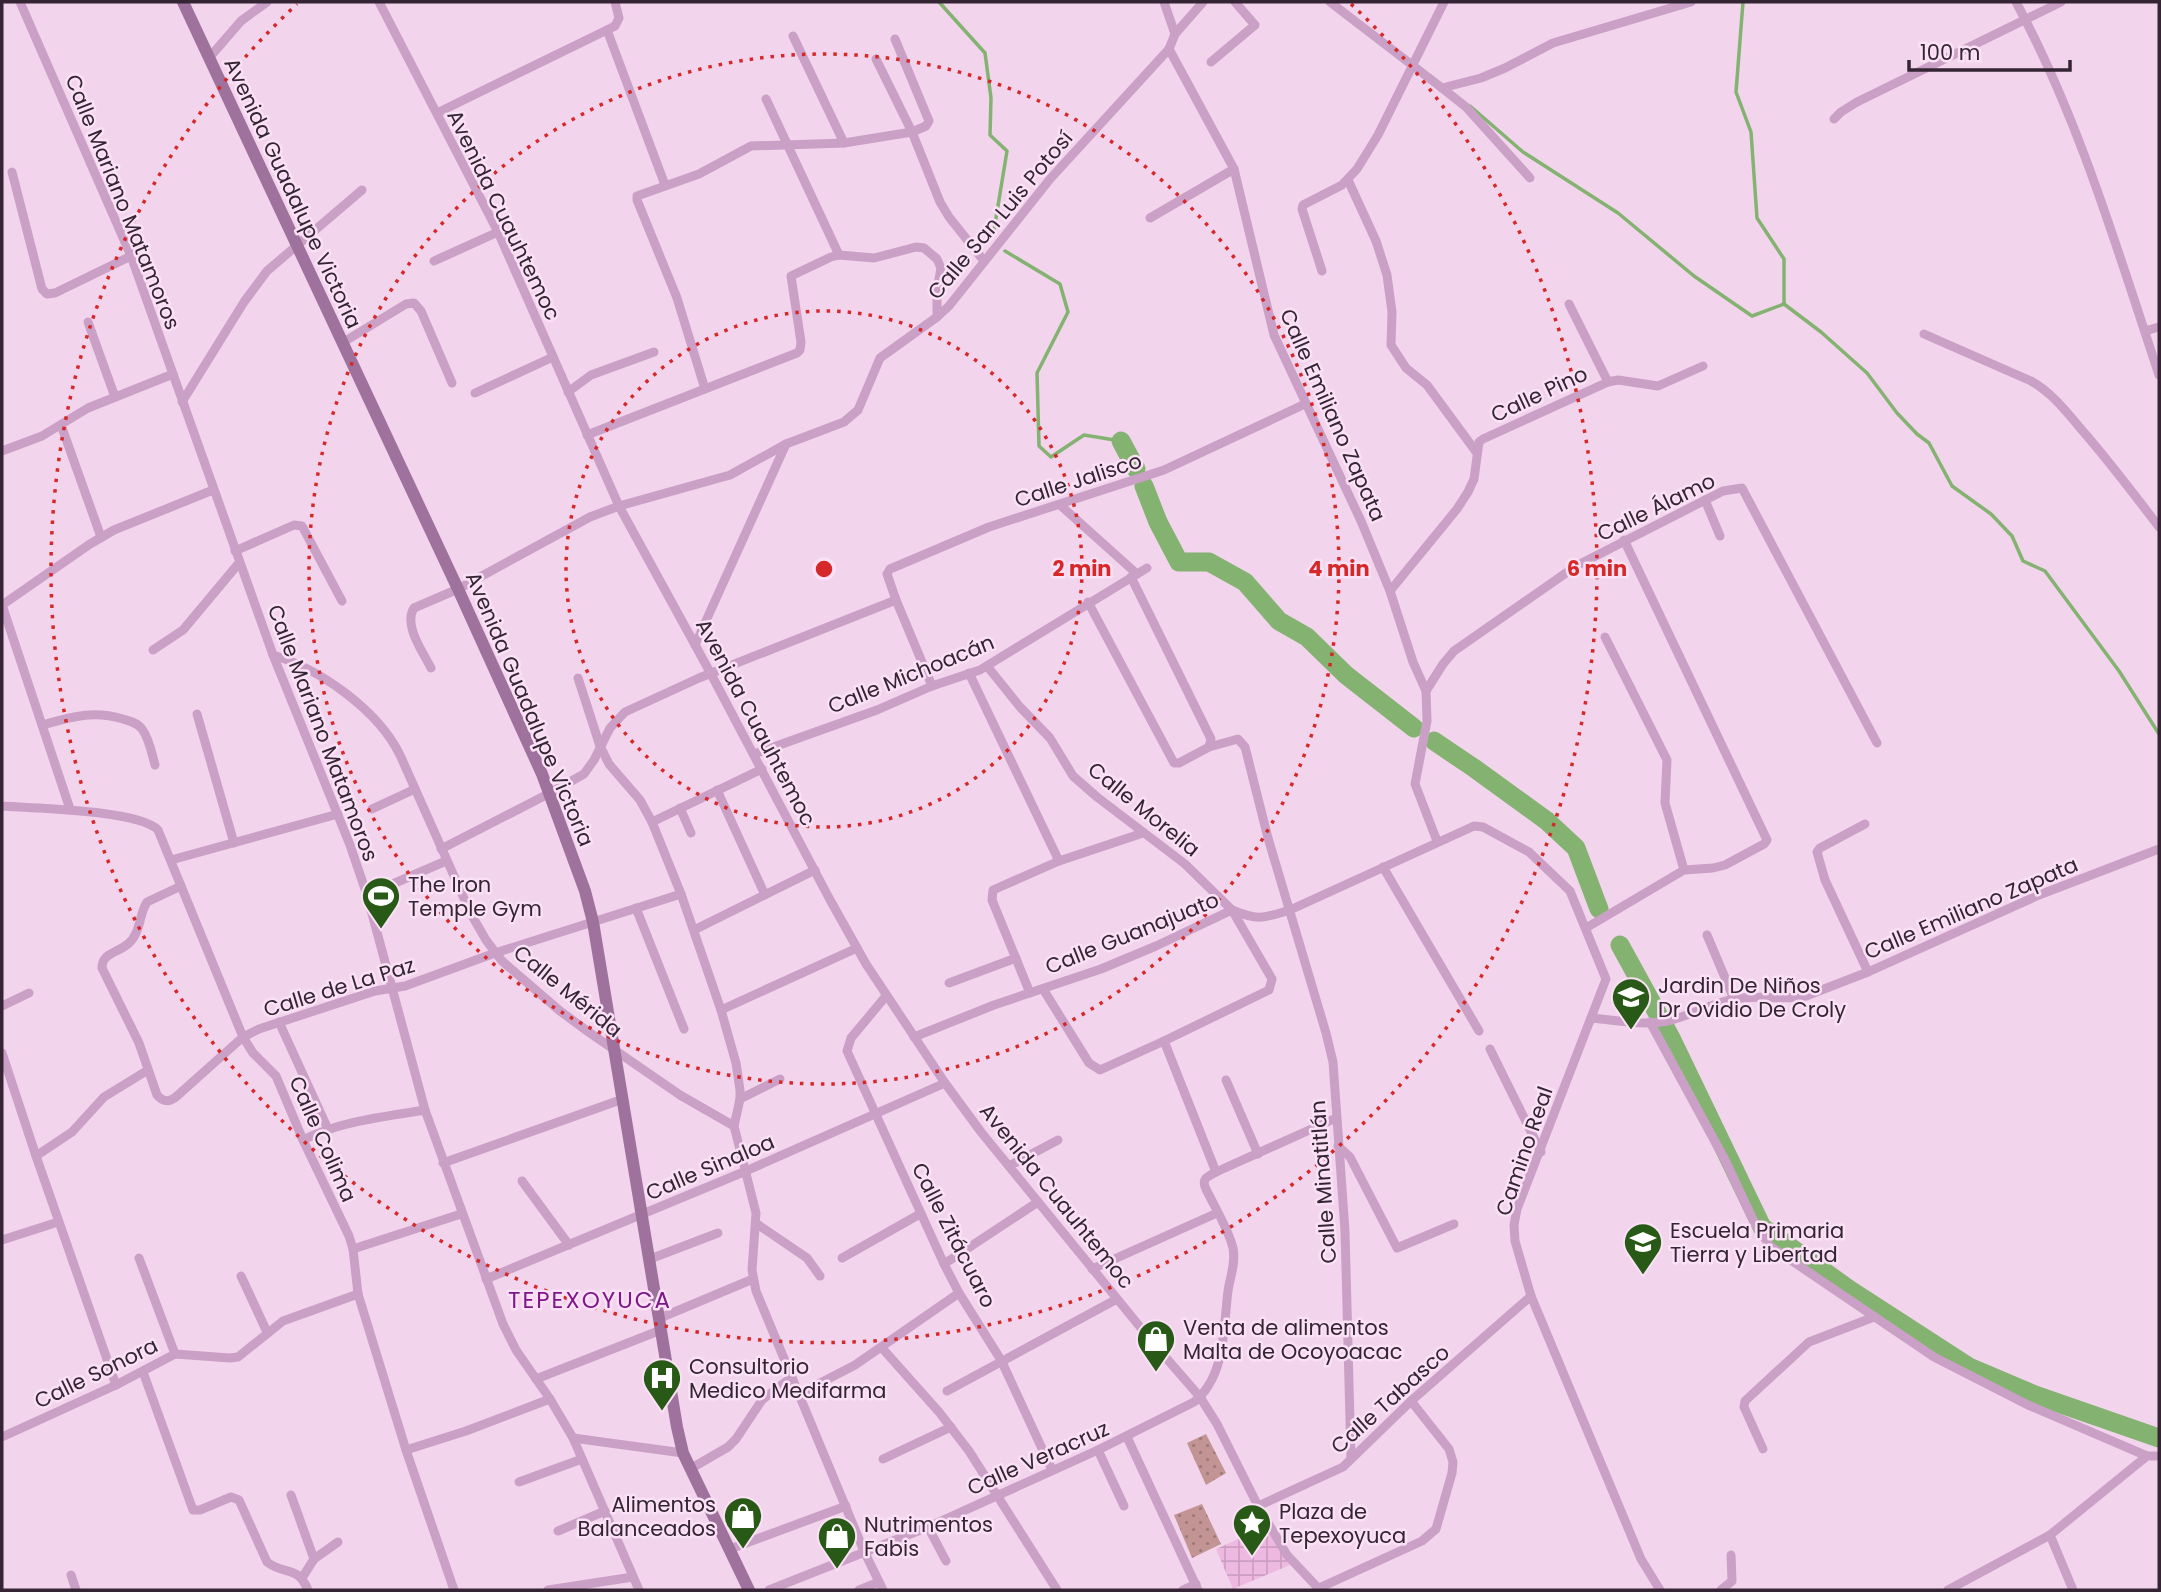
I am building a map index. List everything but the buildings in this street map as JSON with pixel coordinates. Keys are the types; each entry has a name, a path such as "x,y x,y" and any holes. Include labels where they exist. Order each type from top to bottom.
{"main road":[{"name":"Avenida Guadalupe Victoria","path":"183,2 458,589 550,793 585,891 593,922 683,1453 749,1590"}],"street":[{"name":"Calle Mariano Matamoros","path":"20,2 131,256 234,551 338,814 366,895 425,1110 486,1279 509,1337 573,1438 639,1590"},
{"path":"209,58 241,21 267,2"},
{"path":"437,113 615,26 619,18 615,2"},
{"path":"1164,2 1175,34"},
{"name":"Calle San Luis Potosí","path":"431,668 412,629 411,612 418,606 458,589 570,527 620,506 730,475 786,444 844,422 852,416 862,401 880,358 949,306 1050,179 1169,49 1175,34 1203,2"},
{"path":"1211,62 1255,25 1235,2"},
{"path":"1331,2 1466,107 1530,178"},
{"path":"1322,271 1302,209 1304,203 1342,185 1357,169 1378,135 1444,2"},
{"path":"1442,88 1481,78 1553,43 1691,2"},
{"path":"2016,2 2063,102 2090,171 2159,375"},
{"path":"1833,119 1857,102 2061,2"},
{"name":"Avenida Cuauhtemoc","path":"382,3 498,232 620,506 857,948 886,996 946,1083 1009,1166 1200,1397 1286,1555 1320,1589"},
{"path":"607,30 665,186"},
{"path":"793,36 844,143"},
{"path":"705,389 677,298 636,198 709,169 746,148 844,143 912,132 926,126 929,121 895,38"},
{"name":"Calle Emiliano Zapata","path":"1169,49 1234,169 1274,335 1361,521 1426,691 1427,721 1415,784 1437,841"},
{"path":"876,59 912,132 940,201 949,217 984,261"},
{"path":"766,99 839,255"},
{"path":"1150,218 1234,169"},
{"path":"12,172 42,289 47,294 55,293 131,256"},
{"path":"1348,180 1377,241 1387,275 1392,312 1391,345 1406,368 1427,385 1477,453 1474,479 1468,492 1390,591"},
{"path":"182,402 256,284 279,259 362,190"},
{"path":"434,261 498,232"},
{"path":"587,435 797,353 801,342 791,276 825,258 839,255 874,258 916,247 928,250 941,268 937,290 937,317"},
{"path":"342,342 406,304 414,303 421,311 452,383"},
{"path":"1569,304 1608,382"},
{"path":"88,322 115,397"},
{"path":"2145,331 2159,327"},
{"path":"1924,334 2043,388 2111,463 2159,527"},
{"path":"568,392 591,375 654,352"},
{"path":"475,393 552,357"},
{"name":"Calle Pino","path":"1477,453 1479,442 1483,439 1608,382 1618,380 1658,386 1703,366"},
{"path":"2,452 42,436 79,412 173,374"},
{"name":"Calle Jalisco","path":"932,686 887,574 894,567 989,527 1164,470 1305,404"},
{"path":"61,425 101,537"},
{"path":"695,645 786,444"},
{"name":"Calle Álamo","path":"1426,691 1454,651 1562,575 1624,540 1723,491 1742,488 1877,743"},
{"path":"70,809 2,605 101,537 137,519 213,489"},
{"path":"1705,500 1720,536"},
{"path":"1060,505 1134,575 1211,739 1209,747 1179,763 1172,761 1088,602"},
{"path":"234,551 294,525 302,526 342,601"},
{"path":"1586,928 1684,870 1726,865 1764,844 1766,837 1624,540"},
{"path":"153,650 183,630 239,563"},
{"name":"Calle Michoacán","path":"754,754 877,710 987,666 1147,568"},
{"path":"441,849 584,774 610,728 625,712 711,674 896,600"},
{"path":"1605,636 1667,760 1665,803 1684,870"},
{"name":"Calle Mérida","path":"273,655 290,660 327,679 379,724 394,744 471,914 495,953 560,1011 614,1051 680,1095 734,1126"},
{"name":"Calle Morelia","path":"987,666 1020,707 1050,738 1073,776 1185,864 1232,910 1272,979 1269,990 1100,1070 1089,1063 1043,989"},
{"path":"969,673 1059,861"},
{"path":"578,678 600,746 617,775 640,800 652,822 681,894 721,1010 736,1063 740,1099 734,1126 753,1197 757,1224 753,1279 864,1551 881,1586 859,1590"},
{"path":"42,725 94,713 132,721 143,729 155,765"},
{"path":"197,713 234,843"},
{"name":"Calle Minatitlán","path":"1209,747 1238,739 1242,742 1333,1062 1345,1231 1351,1458"},
{"path":"652,822 762,769"},
{"path":"372,809 415,789"},
{"path":"717,790 765,895"},
{"name":"Calle Colima","path":"2,806 70,809 149,823 158,830 243,1037 253,1053 276,1076 349,1236 358,1294 406,1450 454,1590"},
{"path":"680,808 691,833"},
{"path":"171,860 338,814"},
{"path":"1865,824 1817,852 1825,880 1868,972"},
{"name":"Camino Real","path":"1437,841 1478,826 1529,852 1570,891 1606,979 1517,1209 1515,1241 1531,1296 1642,1559 1660,1590"},
{"name":"Calle Guanajuato","path":"1030,993 992,900 992,893 996,888 1059,861 1143,833"},
{"name":"Calle Guanajuato","path":"914,1037 1123,960 1232,910 1261,919 1290,910 1437,841"},
{"name":"Calle Emiliano Zapata","path":"1591,1018 1669,1021 1734,999 1768,996 1797,998 1868,972 2039,895 2159,849"},
{"path":"366,895 446,861"},
{"path":"1383,867 1479,1031"},
{"path":"694,930 815,870"},
{"name":"Calle de La Paz","path":"181,886 147,902 132,940 104,957 102,968 139,1043 157,1095 161,1100 172,1101 243,1037 279,1022 374,991 405,986 495,953 681,894"},
{"path":"636,908 684,1028"},
{"path":"1707,935 1734,999"},
{"path":"721,1010 857,948"},
{"path":"950,983 1016,958"},
{"path":"2,1006 29,993"},
{"name":"Calle Zitácuaro","path":"886,996 851,1038 847,1051 944,1264 1001,1360 1052,1470"},
{"path":"279,1022 328,1129"},
{"path":"1652,1022 1725,1160 1755,1224 1770,1245 1934,1357 2028,1405 2147,1456 2159,1456"},
{"path":"1164,1041 1216,1172"},
{"path":"1490,1049 1541,1152"},
{"path":"2,1053 5,1071 116,1385"},
{"path":"36,1156 72,1132 104,1097 148,1070"},
{"path":"740,1099 780,1079"},
{"path":"1226,1080 1258,1154"},
{"name":"Calle Sinaloa","path":"486,1279 746,1171 946,1083"},
{"path":"443,1163 623,1099"},
{"path":"303,1140 347,1124 425,1110"},
{"path":"1200,1397 1220,1358 1234,1259 1231,1242 1204,1185 1205,1178 1336,1118"},
{"path":"1009,1166 1058,1140"},
{"path":"1338,1146 1350,1157 1397,1248 1454,1224"},
{"path":"522,1181 569,1245"},
{"path":"944,1264 1038,1202"},
{"path":"1092,1269 1217,1213"},
{"path":"353,1249 461,1214"},
{"path":"842,1258 920,1214"},
{"path":"2,1240 58,1222"},
{"path":"757,1224 807,1258 820,1276"},
{"path":"650,1259 718,1233"},
{"path":"139,1258 175,1354"},
{"path":"241,1276 267,1332"},
{"path":"536,1379 753,1279"},
{"path":"799,1394 836,1376 882,1348 959,1293"},
{"name":"Calle Sonora","path":"2,1437 116,1385 175,1354 238,1357 267,1332 292,1317 358,1294"},
{"name":"Calle Tabasco","path":"1258,1506 1343,1467 1412,1401 1531,1296"},
{"path":"947,1391 1117,1299"},
{"path":"1763,1448 1744,1407 1745,1401 1809,1342 1874,1317"},
{"path":"882,1348 951,1426 999,1495 1057,1590"},
{"path":"143,1371 190,1506 196,1511 225,1499 235,1498 243,1508 267,1562 274,1567 298,1574 303,1578 308,1590"},
{"path":"690,1469 728,1447 762,1399 792,1377"},
{"name":"Calle Veracruz","path":"769,1590 928,1527 1127,1437 1200,1397"},
{"path":"406,1450 466,1431 550,1399"},
{"path":"1320,1589 1422,1541 1436,1529 1452,1473 1452,1455 1412,1401"},
{"path":"883,1459 951,1426"},
{"path":"1127,1437 1197,1587 1183,1590"},
{"path":"573,1438 683,1453"},
{"path":"1098,1450 1125,1506"},
{"path":"1948,1590 2050,1535 2147,1456"},
{"path":"519,1482 582,1459"},
{"path":"291,1495 314,1559"},
{"path":"730,1549 846,1506"},
{"path":"558,1531 605,1511"},
{"path":"928,1527 946,1561"},
{"path":"2050,1535 2073,1590"},
{"path":"303,1578 314,1559 338,1542"},
{"path":"1721,1590 1732,1581 1731,1556"},
{"path":"71,1575 76,1590"},
{"path":"548,1590 584,1587 633,1577"}],"shaded area":[{"path":"1206,1434 1226,1473 1206,1485 1187,1443"},
{"path":"1202,1504 1221,1544 1192,1558 1174,1515"},
{"name":"Plaza de Tepexoyuca","path":"1267,1526 1290,1565 1233,1589 1216,1549"}],"waterway":[{"path":"939,2 985,53 991,98 990,135 1007,151 994,230"},
{"path":"1743,2 1736,92 1751,132 1757,218 1784,259 1784,304"},
{"path":"1470,106 1523,152 1618,213 1694,276 1752,316 1784,304"},
{"path":"1005,251 1060,284 1068,312 1037,373 1039,446 1051,457 1084,435 1121,441"},
{"path":"1784,304 1821,332 1867,373 1897,413 1929,443 1952,486 1991,514 2012,536 2023,561 2045,571 2119,671 2159,734"},
{"path":"1121,441 1136,469"},
{"path":"1144,486 1158,522 1179,562 1209,562 1245,582 1279,621 1307,637 1346,675 1414,728"},
{"path":"1434,741 1547,821 1576,848 1599,909"},
{"path":"1620,945 1671,1038 1762,1227 1850,1290 1969,1367 2035,1395 2159,1438"}],"place":[{"name":"The Iron Temple Gym","path":"381,930"},
{"name":"Jardin De Niños Dr Ovidio De Croly","path":"1631,1031"},
{"name":"Escuela Primaria Tierra y Libertad","path":"1643,1276"},
{"name":"Venta de alimentos Malta de Ocoyoacac","path":"1156,1373"},
{"name":"Consultorio Medico Medifarma","path":"662,1412"},
{"name":"Alimentos Balanceados","path":"743,1550"},
{"name":"Plaza de Tepexoyuca","path":"1252,1557"},
{"name":"Nutrimentos Fabis","path":"837,1570"}],"district":[{"name":"TEPEXOYUCA","path":"590,1300"}]}
